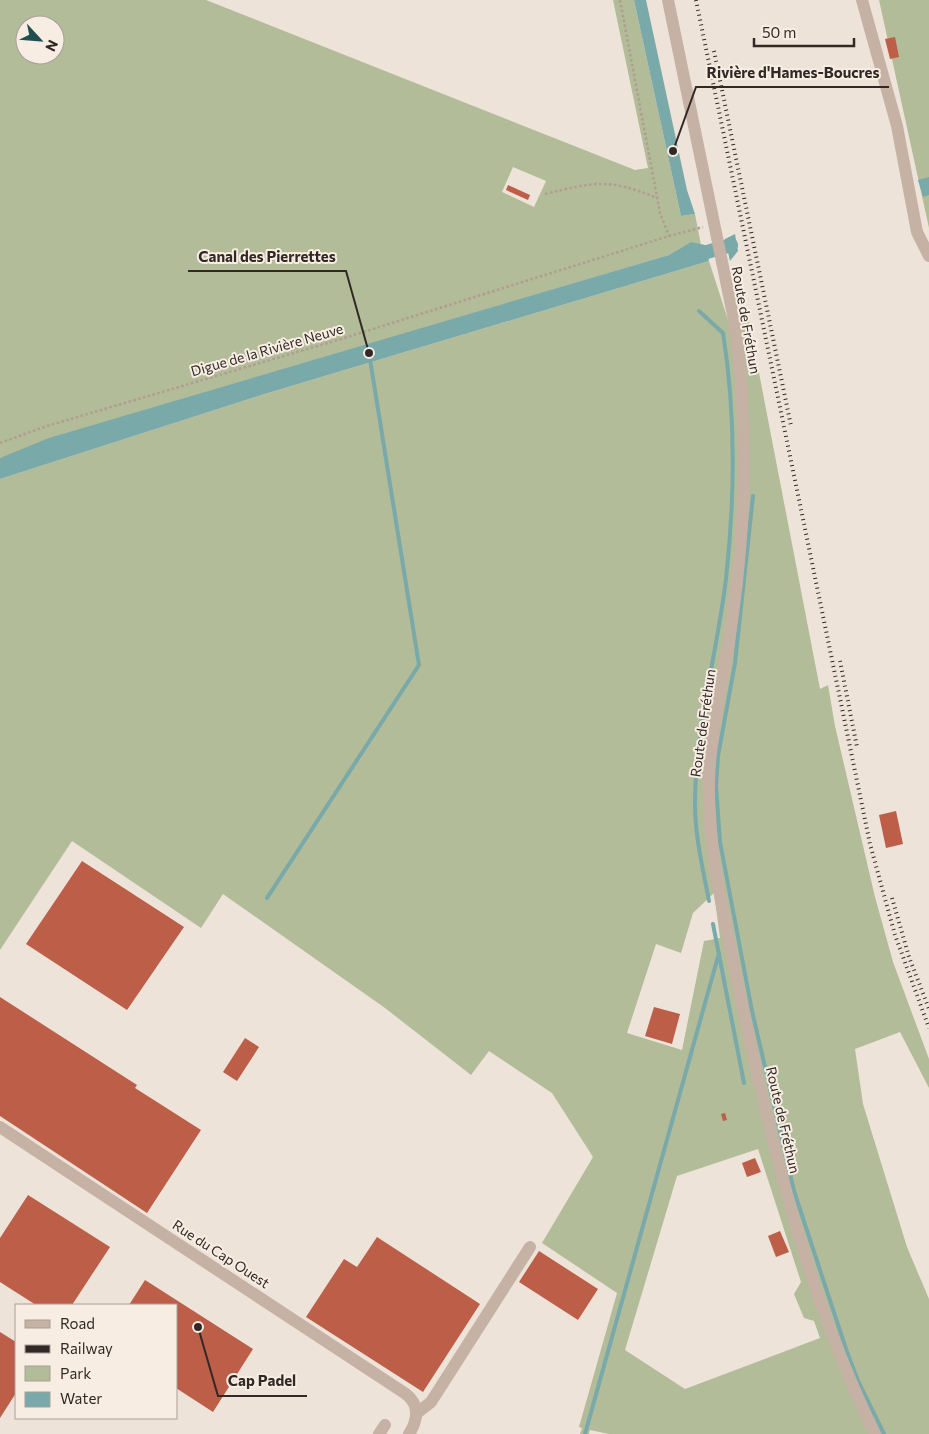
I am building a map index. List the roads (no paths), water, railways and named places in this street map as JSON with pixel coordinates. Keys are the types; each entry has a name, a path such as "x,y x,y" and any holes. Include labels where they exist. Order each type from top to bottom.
{"street":[{"name":"Route de Fréthun","path":"668,0 724,275 741,369 745,424 745,481 735,601 712,749 709,798 712,845 722,910 746,1025 782,1180 836,1345 875,1434"},
{"path":"862,0 897,126 918,232 929,256"},
{"name":"Rue du Cap Ouest","path":"2,1133 406,1394 414,1402 417,1412"},
{"path":"409,1434 417,1412 431,1402 530,1246"}],"water":[{"path":"634,0 646,0 687,190 695,214 681,216"},
{"path":"929,177 929,195 923,197 918,180"},
{"path":"735,234 738,251 730,261 725,239"},
{"path":"691,242 705,245 709,261 268,393 0,479 0,458 49,438 669,255"}],"waterway":[{"path":"690,257 731,245"},
{"path":"699,311 723,333 730,394 733,456 726,579 702,719 696,776 696,829 709,901"},
{"path":"267,898 419,665 370,359"},
{"path":"753,496 735,663 718,756 716,786 720,842 752,1011 794,1191 847,1352 858,1381 884,1434"},
{"path":"713,924 744,1083"},
{"path":"585,1434 719,953"}],"railway":[{"path":"696,0 870,844 895,935 929,1028"},
{"path":"714,51 791,426"},
{"path":"840,661 857,747"},
{"path":"892,898 909,957 929,1009"}],"place":[{"name":"Rivière d'Hames-Boucres","path":"673,151"},
{"name":"Canal des Pierrettes","path":"369,353"},
{"name":"Cap Padel","path":"198,1327"}]}
